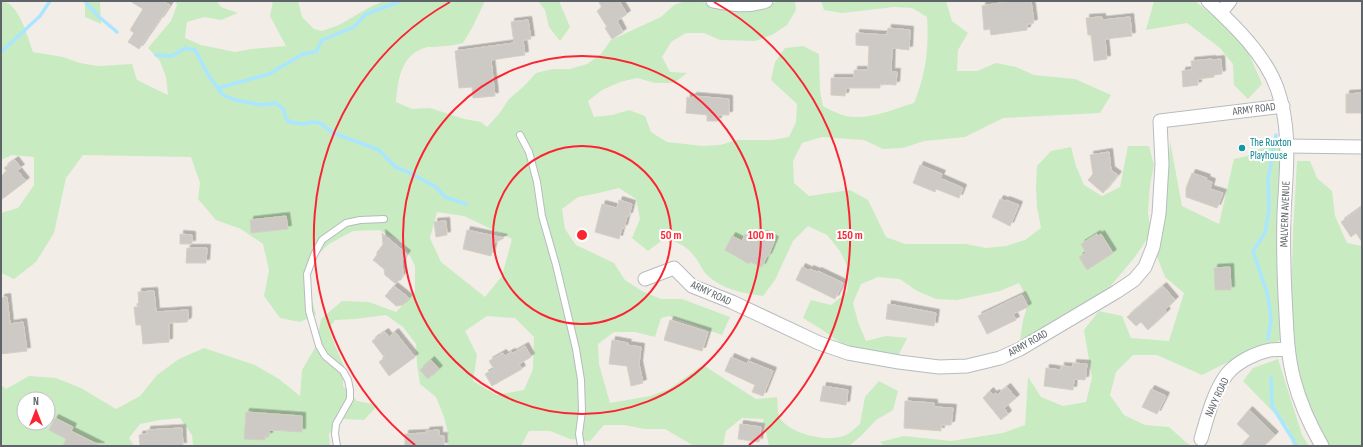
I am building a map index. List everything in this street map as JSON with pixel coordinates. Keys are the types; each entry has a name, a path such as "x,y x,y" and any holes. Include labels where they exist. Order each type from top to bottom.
{"street":[{"path":"713,1 746,6 766,1"},
{"name":"MALVERN AVENUE","path":"1208,1 1239,31 1261,60 1276,87 1283,106 1288,146 1283,250 1288,349 1298,393 1308,419 1322,446"},
{"path":"1221,12 1230,1"},
{"name":"ARMY ROAD","path":"645,279 674,268 692,286 739,305 819,343 848,353 939,367 962,367 1000,358 1020,349 1116,292 1134,280 1145,267 1153,247 1159,214 1162,164 1160,121 1283,106"},
{"path":"1288,146 1362,147"},
{"name":"NAVY ROAD","path":"1201,439 1208,414 1228,373 1242,361 1254,355 1270,350 1288,349"}],"lane":[{"path":"520,135 530,152 537,182 542,216 556,265 576,349 581,380 582,411 578,434 581,446"},
{"path":"337,446 335,434 336,424 350,399 350,390 348,380 343,371 324,356 319,346 309,311 306,274 322,240 346,223 360,220 384,219"}],"green space":[{"path":"1,1 13,7 18,14 33,52 63,57 80,63 98,66 132,64 137,80 168,95 166,77 160,61 148,48 171,21 177,5 175,1 217,1 221,7 238,13 221,20 204,17 187,22 185,38 201,45 235,52 286,46 270,16 273,1 298,1 302,17 314,29 322,31 339,25 370,7 384,1 485,1 463,43 449,46 428,47 419,50 412,55 403,68 400,76 396,102 412,109 430,108 464,119 481,122 487,127 499,114 509,99 536,73 553,69 570,69 587,64 601,54 611,40 661,17 674,5 685,1 699,1 728,10 762,7 779,1 795,1 796,10 787,25 772,35 755,41 720,40 704,33 686,33 671,42 662,57 670,72 687,73 674,83 655,83 637,78 620,82 602,90 588,101 594,117 612,115 629,110 645,116 651,132 667,142 703,146 720,145 737,140 772,140 789,137 796,122 797,104 771,80 775,62 785,48 803,46 819,54 820,90 823,106 837,113 847,116 866,117 914,103 926,61 928,39 927,17 912,8 894,7 842,13 824,10 821,1 946,1 952,21 968,33 958,50 957,71 977,71 996,63 1016,67 1034,75 1075,79 1111,95 1100,113 1003,118 965,137 924,141 903,148 883,149 864,140 822,137 802,143 793,161 794,183 809,196 850,190 868,200 886,237 905,244 966,244 986,248 1006,246 1025,240 1041,228 1037,207 1037,166 1051,151 1071,147 1076,166 1084,185 1102,196 1120,187 1128,146 1149,146 1154,165 1150,185 1148,213 1151,233 1135,257 1108,289 1092,301 1039,332 1020,340 1023,320 1029,301 1019,283 1000,291 957,300 936,299 917,291 900,279 878,277 861,284 853,303 858,322 866,341 886,336 907,338 898,356 857,351 838,341 803,318 811,300 831,305 847,292 849,270 840,251 827,235 808,226 793,241 775,280 763,296 741,292 726,287 713,280 707,275 695,257 688,250 674,241 665,238 648,251 632,238 640,219 636,199 619,188 578,197 562,209 565,229 576,245 614,263 625,280 642,291 661,299 682,299 730,317 722,335 669,316 661,318 655,337 635,332 614,332 598,344 599,364 610,403 650,396 669,389 703,365 756,399 777,397 779,416 785,424 792,428 809,435 836,438 850,433 860,424 865,397 879,381 898,391 893,410 876,420 849,446 769,446 763,419 742,418 726,431 723,446 694,446 665,429 645,429 624,425 604,425 590,441 570,439 550,431 529,431 521,446 447,446 449,437 444,417 436,397 420,384 416,344 403,327 386,315 335,320 329,329 344,366 343,386 357,401 378,405 364,420 343,419 329,434 330,446 193,446 192,435 180,418 140,424 129,438 134,446 1,446 1,385 6,389 29,376 56,378 81,388 116,409 140,396 157,375 179,359 204,348 255,365 279,379 300,396 302,370 316,346 321,319 342,301 369,302 396,312 415,292 415,266 403,242 379,230 353,231 329,244 309,263 309,289 316,315 300,322 280,318 264,296 269,270 263,244 241,229 216,220 198,199 200,183 191,157 83,155 66,178 54,233 36,262 14,279 1,273 1,213 18,208 34,185 34,157 12,155 1,160","holes":["437,212 464,216 512,239 502,276 485,297 441,262 430,238","487,316 515,318 534,337 533,369 524,390 497,395 473,381 477,355 465,331"]},
{"path":"85,1 100,1 101,24 85,17"},
{"path":"538,1 559,1 570,27 560,41 549,27 545,10"},
{"path":"1154,1 1195,1 1217,19 1246,47 1262,84 1248,99 1234,85 1233,64 1220,48 1187,23 1146,30"},
{"path":"1170,141 1182,206 1219,224 1234,159 1247,156 1257,150 1280,143 1285,150 1277,251 1281,340 1242,355 1202,375 1157,355 1133,355 1116,372 1110,395 1124,415 1145,425 1169,427 1192,446 885,446 880,442 904,436 951,441 1003,433 1025,425 1028,377 1041,397 1063,406 1086,402 1092,378 1084,330 1099,311 1122,316 1131,338 1169,341 1184,293 1165,277 1156,254 1166,213"},
{"path":"1297,161 1310,161 1317,178 1332,191 1335,216 1347,243 1362,246 1362,446 1329,446 1307,404 1295,354 1291,304"},
{"path":"1278,359 1302,435 1309,446 1293,446 1288,427 1243,381 1253,368"}],"building":[{"path":"130,1 163,1 170,5 139,49 128,42 134,33 130,30 143,9"},
{"path":"598,1 619,1 627,14 617,21 623,32 612,39 605,28 607,27 597,11 602,7"},
{"path":"1012,1 1031,1 1034,23 1027,24 1027,30 991,35 990,29 984,30 982,6"},
{"path":"1102,17 1102,20 1130,17 1132,36 1105,39 1107,59 1094,61 1091,35 1088,35 1086,18"},
{"path":"528,20 531,39 523,40 525,55 491,60 495,96 473,98 472,87 459,88 455,51 514,43 511,22"},
{"path":"888,28 910,30 909,50 892,48 891,72 897,72 896,85 880,84 880,88 846,88 845,96 831,95 831,78 854,78 854,70 868,70 869,46 856,45 856,33 887,35"},
{"path":"1221,59 1222,74 1214,75 1214,77 1199,79 1198,85 1183,87 1182,71 1192,70 1191,61"},
{"path":"1362,93 1362,113 1346,113 1346,94"},
{"path":"693,96 729,99 729,115 718,115 718,121 707,121 707,115 686,113 687,97 693,98"},
{"path":"1109,152 1111,170 1118,175 1103,193 1088,180 1093,174 1090,155"},
{"path":"15,160 21,168 17,170 26,181 1,200 1,176 7,171 4,168"},
{"path":"920,165 942,174 940,178 963,188 959,198 936,189 935,192 913,183"},
{"path":"1192,173 1207,178 1206,180 1212,182 1210,189 1223,193 1217,208 1186,197 1186,188"},
{"path":"1000,199 1019,205 1010,226 992,217"},
{"path":"619,200 632,204 629,216 627,216 619,239 595,232 602,204 617,208"},
{"path":"1362,207 1362,242 1356,233 1351,237 1341,222"},
{"path":"286,216 288,229 251,233 250,220"},
{"path":"446,221 447,235 436,237 434,222"},
{"path":"467,230 504,238 494,243 491,256 463,249"},
{"path":"382,233 407,254 402,261 403,275 396,284 385,275 384,269 373,260 383,245"},
{"path":"180,234 192,235 192,244 180,244"},
{"path":"745,234 759,241 763,234 775,240 762,267 750,262 749,264 725,250 732,236 742,241"},
{"path":"1097,234 1098,236 1101,234 1113,253 1087,270 1079,257 1086,253 1081,244"},
{"path":"187,248 207,248 206,263 186,263"},
{"path":"802,267 810,271 810,269 817,272 818,271 843,283 835,299 796,280"},
{"path":"1230,267 1231,290 1215,290 1214,268"},
{"path":"394,286 409,298 403,305 396,306 385,296"},
{"path":"1163,286 1175,300 1165,310 1167,312 1148,330 1141,322 1136,326 1127,317"},
{"path":"154,291 156,312 188,310 188,320 187,322 169,323 169,342 143,344 141,325 136,325 134,307 139,307 138,292"},
{"path":"1022,295 1028,307 1013,314 1016,320 987,334 978,316"},
{"path":"7,297 10,324 23,322 27,351 1,354 1,298"},
{"path":"888,304 936,313 934,326 886,319"},
{"path":"670,320 708,332 702,351 664,340"},
{"path":"385,332 389,337 395,332 415,357 389,376 379,362 385,358 372,341"},
{"path":"612,340 628,343 627,345 641,347 639,364 643,383 631,386 627,366 609,364"},
{"path":"525,346 531,357 519,364 522,369 492,386 485,374 494,369 489,361 503,353 505,356"},
{"path":"731,357 747,364 748,361 773,371 763,396 752,392 755,385 725,371"},
{"path":"431,360 439,369 428,379 420,370"},
{"path":"1073,363 1087,364 1085,380 1074,379 1073,390 1044,386 1046,368 1061,370 1061,366 1073,367"},
{"path":"823,386 848,390 846,405 820,401"},
{"path":"1007,387 1016,398 1004,408 1008,414 1001,420 983,398 990,391 993,395 996,393 997,395"},
{"path":"1151,389 1166,396 1157,414 1142,407"},
{"path":"905,401 934,403 934,407 953,408 951,425 941,425 941,431 904,428"},
{"path":"1249,410 1275,435 1264,446 1241,446 1250,436 1237,424"},
{"path":"246,412 302,416 302,432 269,430 269,436 265,436 265,440 244,439"},
{"path":"56,418 73,427 71,431 101,446 63,446 66,439 51,431 56,431"},
{"path":"740,424 761,427 759,442 738,439"},
{"path":"182,428 183,446 140,446 139,435 147,434 147,430"},
{"path":"439,430 439,436 444,436 444,446 405,446 405,434 427,433 426,431"}],"waterway":[{"path":"1,52 40,16 50,1"},
{"path":"85,1 98,16 117,32"},
{"path":"218,88 269,74 303,54 316,52 322,40 354,27 366,14 401,1"},
{"path":"156,55 172,56 185,48 195,50 209,76 223,95 235,100 262,105 276,103 284,110 285,116 289,122 304,124 313,122 320,123 333,133 379,150 395,167 406,171 436,187 445,197 466,204"},
{"path":"1268,339 1271,319 1268,296 1253,251 1265,233 1269,210 1268,180 1276,135"},
{"path":"1271,378 1272,406 1297,446"}],"place":[{"name":"The Ruxton Playhouse","path":"1242,148"}]}
